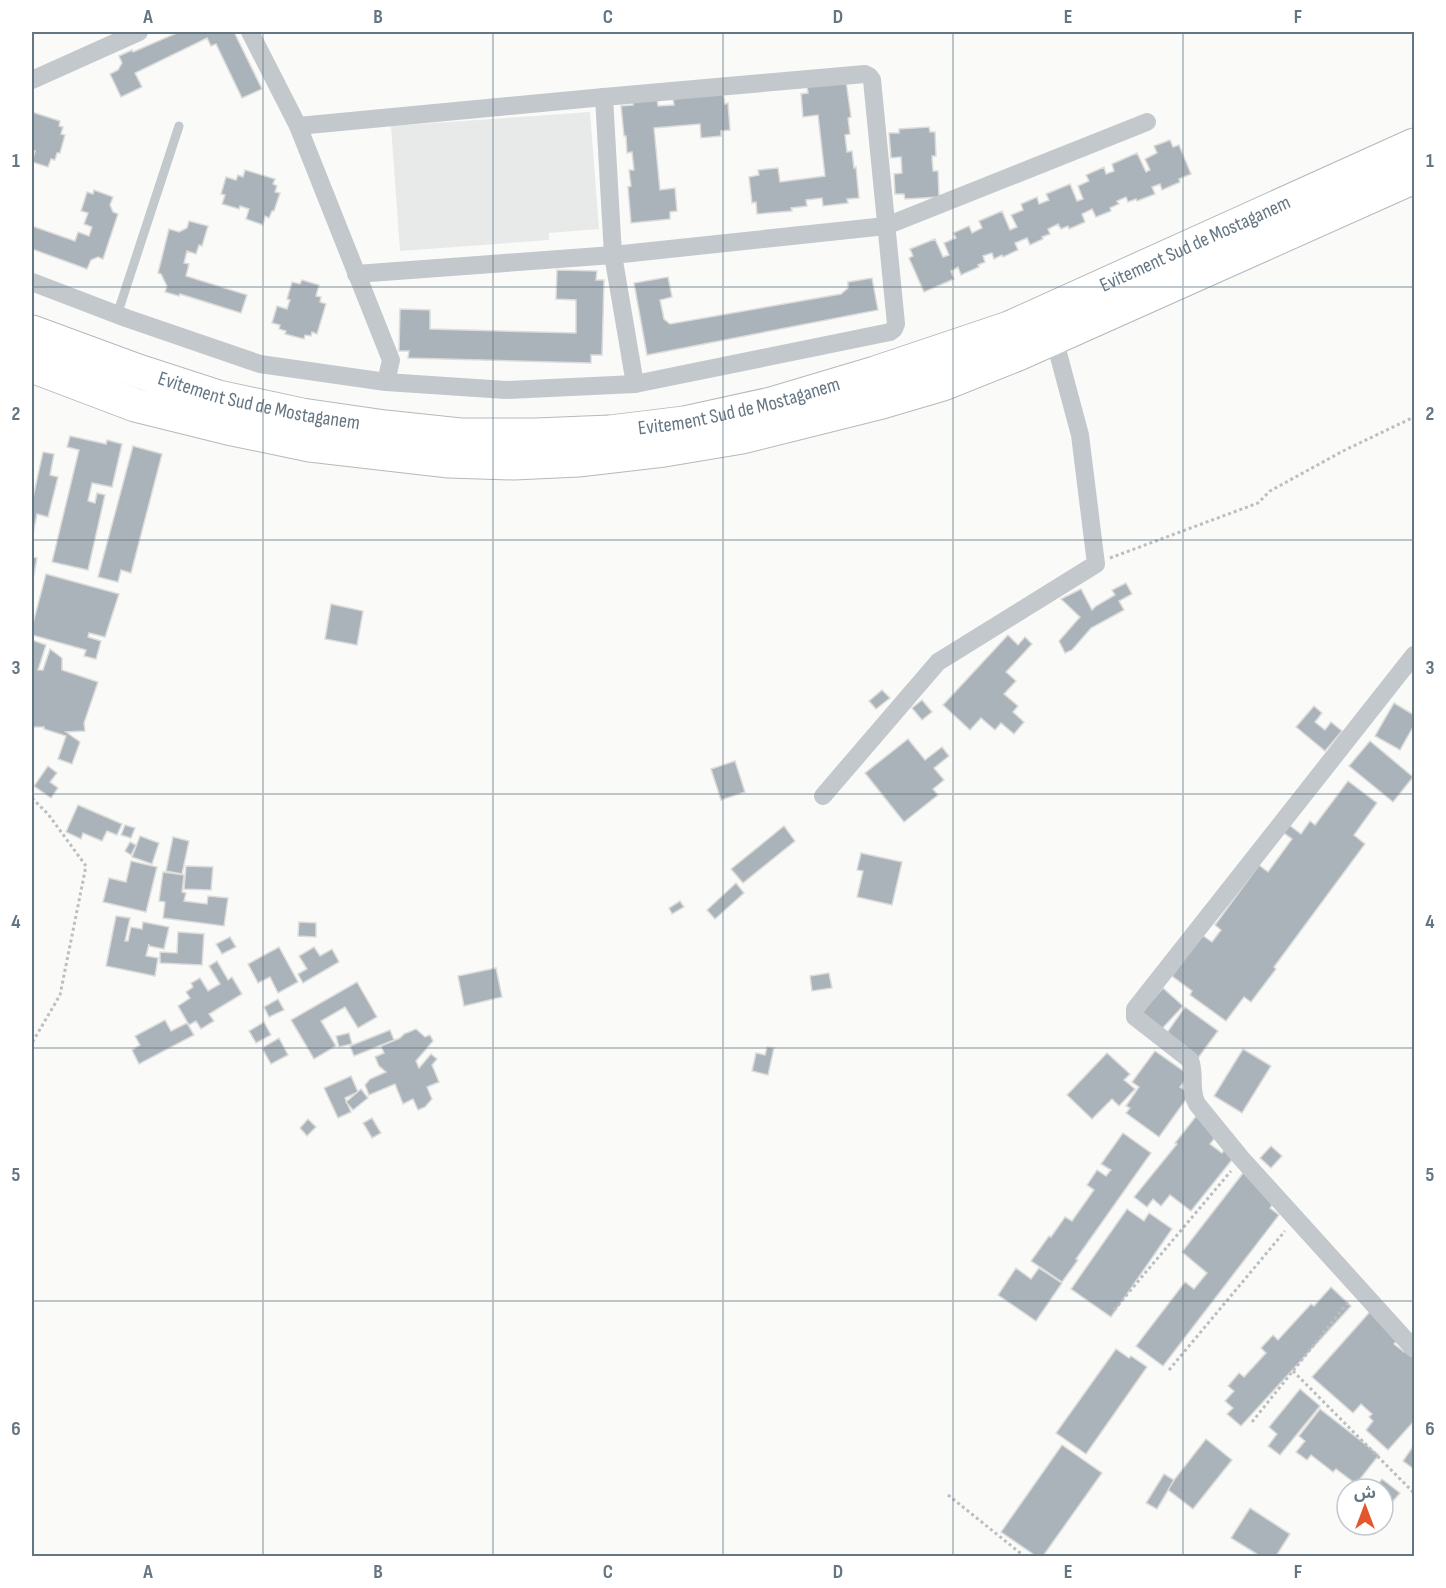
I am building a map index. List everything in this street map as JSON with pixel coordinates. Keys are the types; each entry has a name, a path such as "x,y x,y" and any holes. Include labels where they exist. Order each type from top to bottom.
{"highway":[{"name":"Evitement Sud de Mostaganem","path":"32,332 138,371 218,397 302,415 373,425 460,435 536,435 610,432 684,423 771,404 875,373 1009,328 1414,145"},
{"name":"Evitement Sud de Mostaganem","path":"32,366 135,405 228,428 298,442 449,461 514,463 578,460 664,450 742,437 882,402 943,384 1054,338 1414,177"}],"street":[{"path":"32,80 139,32"},
{"path":"250,32 298,126 391,360 386,382"},
{"path":"32,282 117,315 260,364 386,382 506,390 635,384 890,332 896,324 872,80 865,74 298,126"},
{"path":"604,97 613,255 635,384"},
{"path":"356,274 613,255 886,226 1147,122"},
{"path":"823,796 938,662 1096,564 1080,435 1054,338"},
{"path":"1414,655 1135,1009 1136,1017 1190,1060 1193,1068 1193,1096 1197,1104 1241,1158 1414,1349"}],"lane":[{"path":"117,315 179,126"}],"path":[{"path":"1096,564 1258,503 1270,491 1343,451 1414,417"},
{"path":"32,798 48,814 86,866 60,994 32,1043"},
{"path":"1114,1310 1241,1158"},
{"path":"1169,1370 1296,1219"},
{"path":"1252,1422 1349,1301"},
{"path":"1293,1371 1414,1492"},
{"path":"948,1495 1024,1557"}],"shaded area":[{"path":"590,112 599,229 549,233 549,240 400,251 391,126"}],"building":[{"path":"179,32 234,32 262,89 242,98 216,44 211,46 207,38 135,73 142,87 121,97 110,74 118,70 122,63 119,56"},
{"path":"846,81 851,117 848,118 850,134 845,135 847,152 852,151 854,168 856,167 859,198 847,199 848,203 823,206 822,198 806,200 807,206 791,208 792,211 757,214 756,202 752,203 749,177 759,175 758,170 778,168 780,182 825,176 818,115 803,117 801,94 808,93 807,86"},
{"path":"723,92 725,104 728,103 730,130 721,131 721,136 701,138 700,124 654,128 660,190 675,188 677,211 670,212 670,219 631,223 628,187 631,186 629,170 634,170 632,152 627,153 621,106 633,105 633,101 657,98 658,106 674,105 673,99"},
{"path":"32,112 60,121 59,126 63,127 61,134 65,135 60,153 57,153 55,160 51,159 48,167 32,162 35,151 32,150"},
{"path":"929,127 930,132 935,132 936,156 932,156 933,171 938,171 939,197 905,199 904,194 895,194 894,174 902,173 901,157 891,158 889,133 899,133 899,129"},
{"path":"1170,140 1173,147 1179,145 1191,174 1179,179 1180,182 1162,190 1160,184 1152,187 1155,194 1137,201 1136,199 1128,202 1126,197 1117,201 1119,204 1110,208 1111,211 1096,217 1092,209 1082,214 1085,222 1069,229 1068,226 1061,229 1058,224 1048,229 1050,234 1030,245 1027,238 1015,243 1018,250 1003,257 1002,255 994,259 992,253 983,256 985,262 978,265 979,267 961,275 958,267 951,271 954,279 924,292 909,258 913,256 910,249 935,239 943,257 949,255 944,243 956,238 953,233 969,226 972,233 982,228 979,221 1002,211 1010,230 1017,227 1011,215 1023,210 1021,204 1037,197 1039,204 1049,200 1046,194 1070,184 1077,201 1083,199 1078,186 1089,181 1086,175 1104,167 1106,174 1114,171 1112,164 1137,153 1146,172 1150,170 1145,159 1157,153 1154,146"},
{"path":"245,170 275,179 273,184 277,186 275,192 280,193 274,211 269,218 265,216 263,225 246,219 249,209 240,206 239,209 222,204 225,195 221,194 226,177 236,180 238,175 243,177"},
{"path":"94,190 113,197 110,205 113,212 118,214 103,259 98,257 91,260 87,269 32,249 32,226 75,241 78,232 89,236 92,227 84,224 88,213 81,211 87,192 93,194"},
{"path":"189,221 208,226 202,246 199,245 196,254 187,251 184,263 189,264 186,276 247,295 241,313 180,294 179,296 165,292 167,286 161,274 158,273 169,229 179,232 187,228"},
{"path":"557,270 597,271 596,280 604,280 602,355 591,355 591,363 408,358 409,351 399,351 400,309 430,310 430,329 576,333 576,300 556,299"},
{"path":"668,277 672,297 660,300 664,319 670,324 841,294 848,288 848,282 872,278 878,310 647,355 634,283"},
{"path":"302,280 319,285 316,296 321,297 320,302 326,304 317,334 312,332 311,336 305,335 304,339 285,334 286,331 279,329 280,325 272,323 277,306 287,309 290,300 287,299 292,282 300,284"},
{"path":"70,436 106,444 107,440 122,444 112,487 92,483 88,501 95,503 97,493 105,495 88,570 52,562 79,450 67,447"},
{"path":"133,446 162,454 131,573 121,570 118,582 98,577"},
{"path":"43,452 54,454 50,475 58,477 48,517 37,514 32,539 32,502"},
{"path":"32,557 37,558 32,585"},
{"path":"46,574 119,594 105,637 89,633 88,637 101,641 96,659 84,656 86,650 32,635"},
{"path":"1126,583 1132,594 1119,601 1124,610 1091,628 1072,650 1065,653 1059,641 1080,617 1061,599 1081,589 1092,610 1115,595 1112,590"},
{"path":"331,604 363,611 357,645 325,639"},
{"path":"1008,635 1018,645 1025,637 1032,644 1006,672 1016,681 1004,694 1018,706 1013,712 1024,722 1014,734 1001,723 995,730 981,718 970,730 943,705"},
{"path":"32,640 46,645 38,670 43,670 50,649 62,658 62,670 98,682 84,723 85,731 66,732 80,742 72,764 58,759 66,736 44,729 44,727 32,727"},
{"path":"882,690 890,698 876,709 869,701"},
{"path":"922,700 932,712 922,720 912,708"},
{"path":"1394,703 1414,715 1414,725 1400,750 1375,736"},
{"path":"1314,706 1322,713 1315,722 1325,730 1331,722 1342,731 1325,751 1296,727"},
{"path":"908,739 925,760 942,747 949,756 934,768 944,780 933,789 938,795 904,822 865,773"},
{"path":"1370,741 1413,777 1393,802 1349,766"},
{"path":"735,761 745,792 721,800 711,769"},
{"path":"48,766 57,773 50,782 58,788 51,798 34,786"},
{"path":"1348,781 1377,803 1354,835 1365,844 1274,967 1276,969 1251,1002 1244,997 1226,1021 1190,995 1192,991 1172,976 1202,935 1212,942 1221,930 1215,925 1259,865 1268,872 1292,839 1284,833 1289,825 1301,834 1310,821 1315,825"},
{"path":"78,805 122,824 117,835 107,831 102,841 83,833 81,839 66,832"},
{"path":"125,825 135,828 131,838 121,835"},
{"path":"784,826 795,841 743,883 731,869"},
{"path":"140,836 159,843 152,864 132,857"},
{"path":"173,837 189,841 182,874 166,871"},
{"path":"130,842 136,845 131,855 125,851"},
{"path":"861,853 902,862 892,905 857,897 863,871 857,870"},
{"path":"131,861 157,867 146,912 103,902 109,878 126,882"},
{"path":"186,866 213,867 211,890 184,889"},
{"path":"163,872 184,875 182,892 186,893 184,901 207,904 208,896 228,898 224,926 163,918 165,902 159,901"},
{"path":"736,883 744,893 715,919 707,910"},
{"path":"680,901 684,907 672,914 669,908"},
{"path":"116,916 130,918 125,941 128,941 131,927 142,929 143,922 169,927 164,949 149,946 149,944 146,956 158,958 155,976 106,966"},
{"path":"299,922 316,923 316,937 298,936"},
{"path":"178,932 204,934 202,965 160,963 160,952 177,953"},
{"path":"230,937 236,947 222,954 216,944"},
{"path":"279,947 298,982 278,993 270,977 258,983 248,964"},
{"path":"314,947 320,956 332,949 339,962 303,983 298,974 307,969 299,956"},
{"path":"217,961 228,980 232,977 242,994 209,1014 214,1021 201,1029 196,1021 189,1025 178,1006 190,998 186,992 193,987 191,983 200,978 208,991 220,984 209,966"},
{"path":"496,968 502,997 464,1006 458,976"},
{"path":"829,973 832,988 812,991 810,976"},
{"path":"357,982 377,1017 358,1028 345,1007 321,1021 336,1046 314,1059 291,1020"},
{"path":"1163,988 1183,1006 1158,1033 1139,1015"},
{"path":"278,999 284,1010 269,1017 264,1007"},
{"path":"1185,1007 1218,1031 1198,1058 1166,1034"},
{"path":"165,1020 171,1031 187,1023 194,1035 139,1064 132,1050 140,1045 135,1036"},
{"path":"264,1022 271,1035 256,1043 249,1031"},
{"path":"416,1029 425,1037 430,1035 433,1041 416,1061 419,1068 431,1054 437,1059 432,1065 439,1082 427,1087 432,1099 425,1107 418,1110 413,1099 403,1104 395,1084 369,1095 365,1085 370,1079 386,1072 379,1066 375,1057 384,1053 381,1046"},
{"path":"390,1030 394,1040 354,1056 350,1046"},
{"path":"349,1033 352,1044 339,1047 336,1036"},
{"path":"279,1038 288,1055 271,1064 262,1048"},
{"path":"767,1047 774,1048 768,1075 752,1071 756,1053 765,1055"},
{"path":"1243,1049 1271,1066 1242,1113 1214,1096"},
{"path":"1155,1051 1189,1075 1180,1087 1190,1094 1159,1137 1126,1113 1130,1108 1126,1106 1139,1087 1132,1082"},
{"path":"1107,1053 1130,1074 1124,1080 1135,1089 1119,1106 1112,1099 1092,1119 1067,1095"},
{"path":"351,1076 358,1092 345,1098 351,1112 338,1118 324,1088"},
{"path":"361,1089 368,1098 353,1110 346,1102"},
{"path":"1201,1110 1223,1127 1210,1144 1222,1153 1229,1143 1239,1151 1191,1211 1170,1195 1161,1206 1153,1199 1147,1207 1134,1197"},
{"path":"372,1118 381,1133 372,1138 363,1123"},
{"path":"308,1119 316,1127 307,1136 300,1128"},
{"path":"1123,1133 1151,1153 1062,1282 1031,1261 1065,1217 1072,1221 1094,1190 1087,1185 1097,1170 1106,1176 1111,1170 1101,1164"},
{"path":"1271,1146 1282,1156 1271,1168 1260,1158"},
{"path":"1247,1168 1275,1201 1270,1208 1279,1215 1163,1366 1136,1346 1185,1282 1194,1289 1207,1273 1182,1252"},
{"path":"1127,1209 1144,1221 1149,1213 1172,1229 1111,1317 1071,1289"},
{"path":"1016,1268 1031,1279 1039,1268 1062,1283 1036,1321 998,1295"},
{"path":"1331,1287 1351,1306 1241,1426 1227,1414 1233,1408 1225,1401 1234,1391 1228,1386 1239,1373 1244,1377 1266,1353 1261,1348 1273,1335 1278,1340 1311,1304 1314,1306"},
{"path":"1376,1305 1402,1334 1394,1344 1404,1352 1411,1343 1414,1346 1414,1421 1388,1450 1366,1430 1373,1421 1369,1417 1372,1414 1361,1404 1353,1413 1312,1377"},
{"path":"1116,1349 1147,1367 1086,1454 1056,1433"},
{"path":"1300,1389 1320,1406 1280,1455 1268,1446 1277,1434 1269,1427"},
{"path":"1320,1409 1379,1455 1362,1477 1347,1477 1336,1469 1333,1472 1311,1455 1307,1460 1296,1452 1305,1441 1299,1436"},
{"path":"1206,1439 1232,1460 1193,1509 1167,1489"},
{"path":"1062,1445 1102,1473 1043,1556 1036,1556 1001,1532"},
{"path":"1414,1445 1414,1469 1403,1461"},
{"path":"1164,1474 1174,1480 1157,1509 1146,1503"},
{"path":"1395,1489 1400,1493 1395,1499"},
{"path":"1250,1508 1290,1534 1276,1556 1260,1556 1231,1538"}]}
